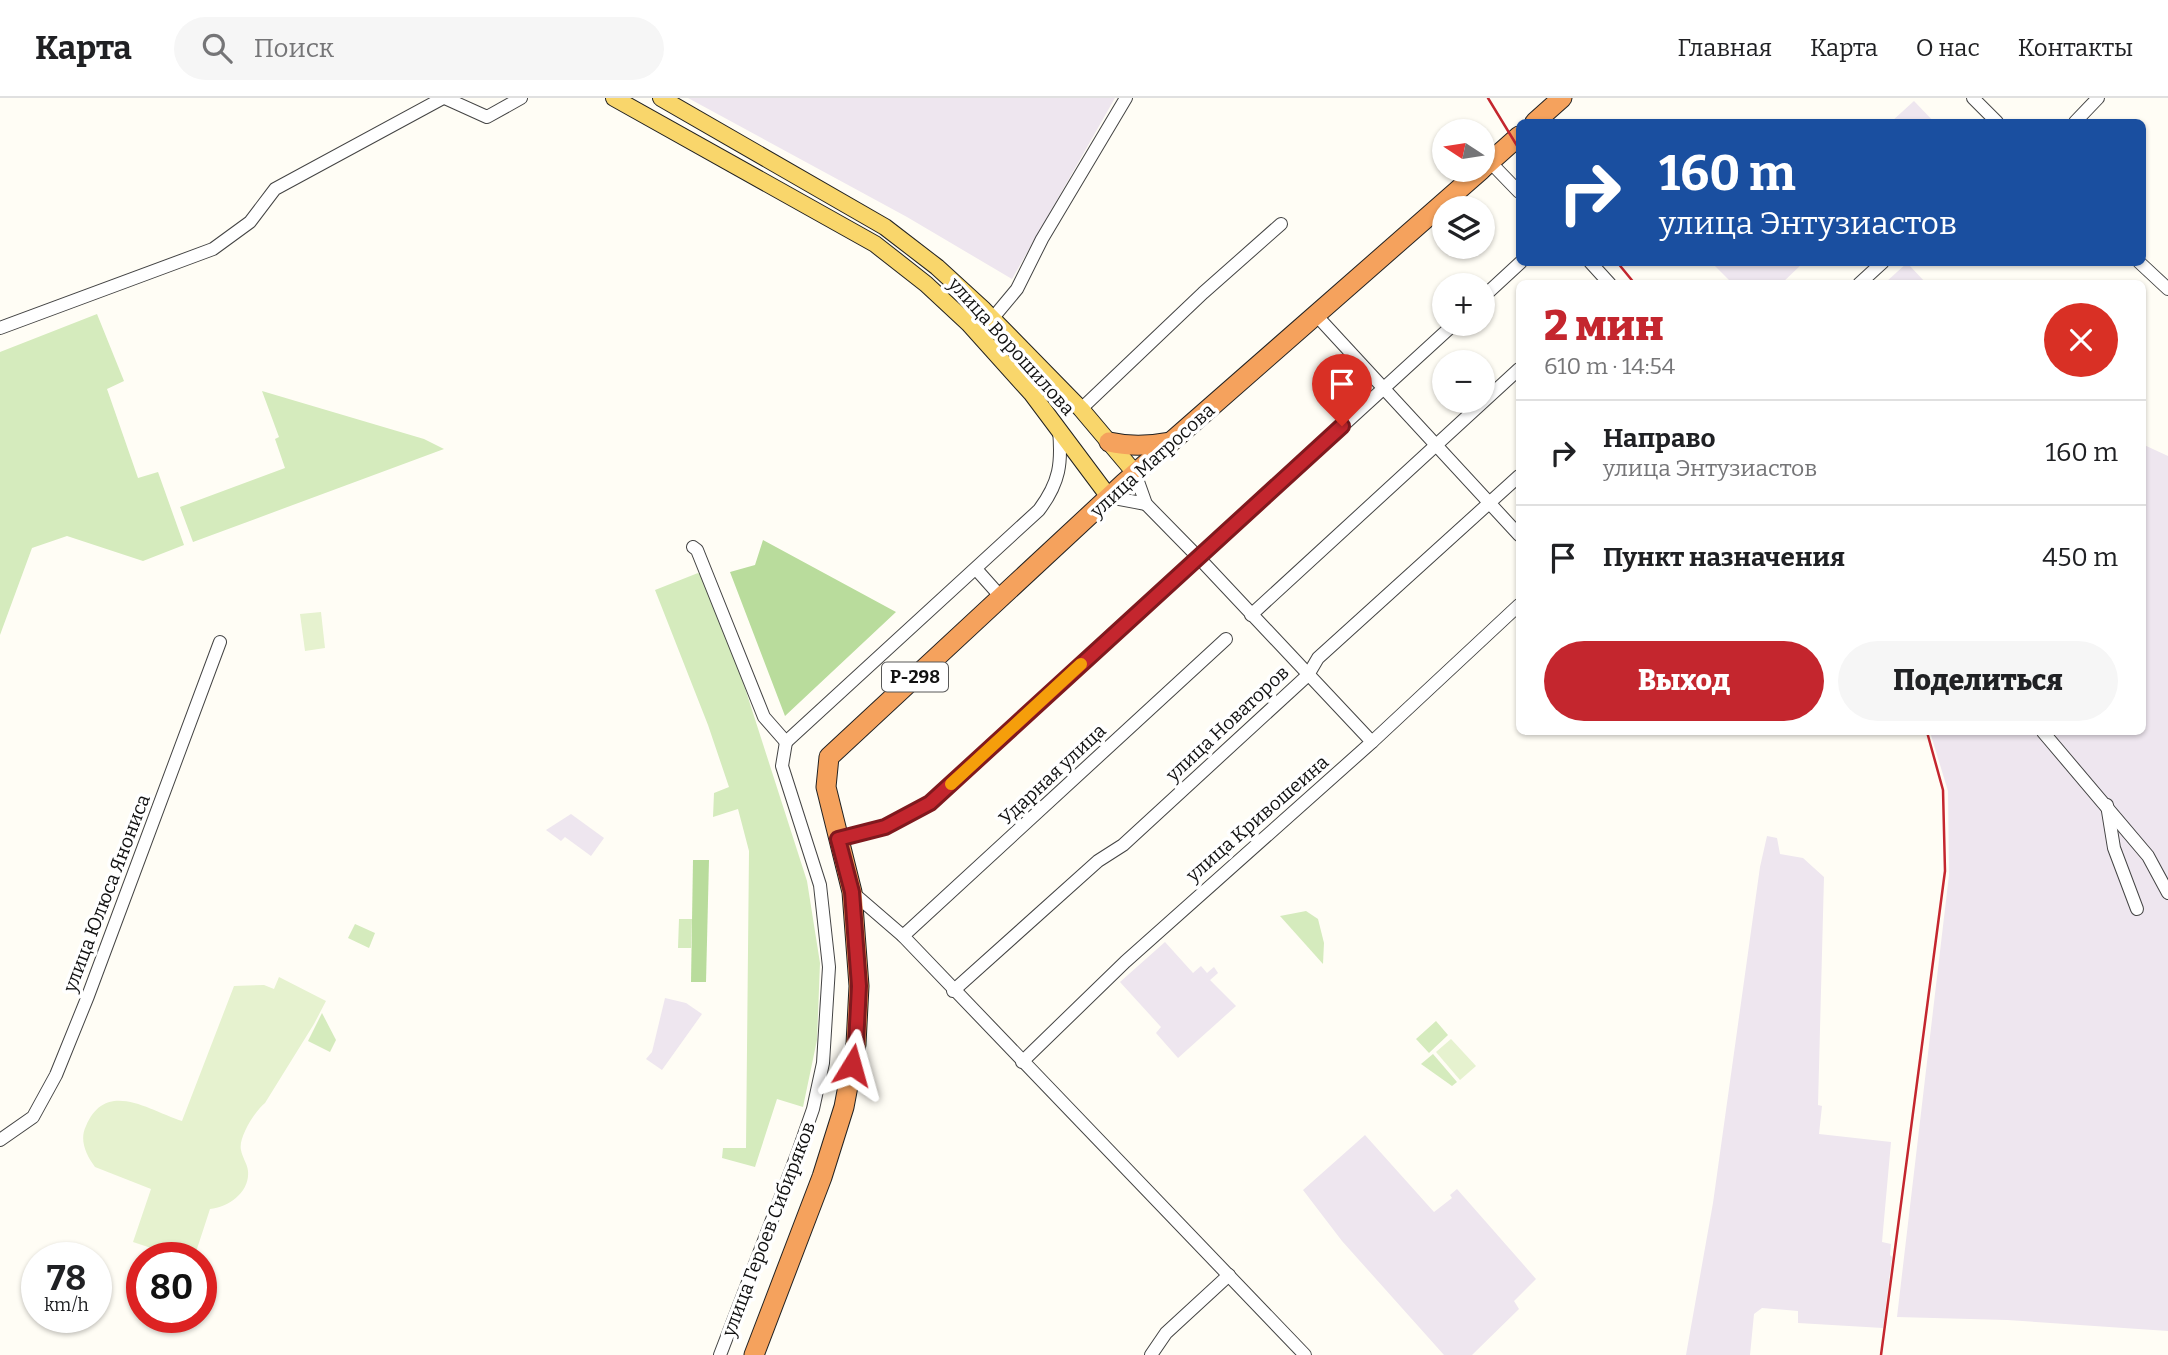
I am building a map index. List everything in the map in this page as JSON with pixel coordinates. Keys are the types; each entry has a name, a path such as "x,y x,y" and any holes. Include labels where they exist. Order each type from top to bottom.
{"highway":[{"path":"1538,119 1562,98"},
{"name":"улица Матросова","path":"1495,157 1516,139"},
{"name":"улица Матросова","path":"830,757 1109,496 1467,182"},
{"path":"1109,442 1129,446 1171,442"},
{"name":"улица Героев Сибиряков","path":"754,1355 822,1177 844,1107 856,1044 859,986 852,892 826,787 830,757"}],"main road":[{"name":"улица Ворошилова","path":"614,98 875,244 926,284 969,324 1032,394 1109,496"},
{"name":"улица Ворошилова","path":"661,98 885,227 937,267 1081,410 1135,473"}],"street":[{"path":"0,328 213,249 250,222 275,189 444,98 487,117 521,98"},
{"path":"992,319 1017,289 1042,239 1126,98"},
{"path":"1973,98 1994,119"},
{"path":"2078,119 2098,98"},
{"path":"1495,175 1516,190"},
{"path":"1081,410 1203,293 1281,225"},
{"path":"1495,286 1517,266"},
{"path":"1594,266 1606,280"},
{"path":"1863,280 1879,266"},
{"path":"2143,266 2168,289"},
{"path":"1316,316 1516,532"},
{"path":"838,839 885,827 930,803 1441,336"},
{"path":"1251,615 1516,372"},
{"path":"693,547 698,550 764,717 786,742 1039,510 1050,495 1062,459 1059,429"},
{"name":"улица Ворошилова","path":"1135,473 1146,504 1372,742"},
{"name":"улица Новаторов","path":"953,990 1098,861 1123,845 1308,675 1318,658 1516,479"},
{"path":"1109,496 1146,504"},
{"path":"976,569 1001,597"},
{"name":"улица Кривошеина","path":"1022,1062 1176,915 1372,742 1516,608"},
{"name":"Ударная улица","path":"903,936 1226,639"},
{"name":"улица Юлюса Янониса","path":"0,1140 33,1116 56,1075 89,996 220,642"},
{"path":"2046,735 2148,856 2168,893"},
{"name":"улица Героев Сибиряков","path":"720,1355 806,1130 823,1063 829,967 820,885 782,766 786,742"},
{"path":"2107,805 2114,848 2137,909"},
{"path":"852,892 903,936 1305,1355"},
{"path":"1151,1355 1166,1333 1229,1275"}],"shaded area":[{"path":"688,98 1115,98 1012,279 907,217"},
{"path":"1914,101 1931,119 1894,119"},
{"path":"1715,266 1800,266 1785,280 1729,280"},
{"path":"1904,266 1910,266 1923,280 1888,280"},
{"path":"2146,446 2168,456 2168,1331 2007,1320 1897,1317 1949,875 1948,791 1931,735 2146,735"},
{"path":"571,814 604,838 591,856 565,837 561,841 546,830"},
{"path":"1767,836 1777,838 1780,854 1803,858 1824,877 1818,1105 1822,1106 1819,1134 1891,1142 1882,1242 1891,1244 1892,1257 1883,1328 1798,1323 1798,1311 1762,1308 1754,1314 1750,1355 1686,1355 1713,1203 1760,867"},
{"path":"1165,942 1193,973 1201,966 1207,973 1214,967 1218,973 1210,980 1236,1006 1178,1058 1156,1033 1161,1027 1120,982"},
{"path":"665,998 686,1003 702,1014 662,1070 646,1059 652,1052"},
{"path":"1365,1135 1434,1212 1452,1198 1450,1195 1457,1189 1536,1279 1514,1301 1519,1309 1472,1355 1444,1355 1342,1241 1303,1190"}],"green space":[{"path":"97,314 124,381 107,389 138,478 158,472 184,545 143,561 67,536 32,548 0,635 0,352"},
{"path":"262,391 424,439 444,449 193,542 180,507 285,468 275,439 279,437"},
{"path":"763,540 896,612 785,716 730,572 755,565"},
{"path":"698,573 705,578 744,685 807,881 820,963 817,1040 803,1107 777,1099 755,1167 722,1158 723,1148 746,1148 749,851 738,809 713,817 714,793 729,787 708,725 655,590"},
{"path":"321,612 325,648 305,651 300,614"},
{"path":"693,860 709,860 706,982 691,982"},
{"path":"1306,911 1318,919 1324,943 1323,964 1280,916"},
{"path":"679,919 692,919 691,948 678,948"},
{"path":"355,924 375,933 369,948 348,938"},
{"path":"279,977 326,1001 245,1132 241,1145 248,1171 246,1186 231,1202 210,1209 199,1242 133,1242 151,1189 95,1167 85,1147 83,1137 86,1126 94,1112 105,1104 116,1101 142,1105 182,1121 234,986 264,985 274,989"},
{"path":"322,1013 336,1040 330,1052 308,1041"},
{"path":"1436,1021 1448,1035 1429,1053 1416,1039"},
{"path":"1451,1039 1476,1066 1460,1080 1436,1052"},
{"path":"1433,1054 1457,1082 1452,1086 1421,1064"}],"railway":[{"path":"1488,98 1516,144"},
{"path":"1620,266 1632,280"},
{"path":"1881,1355 1945,871 1943,790 1928,735"}],"slow traffic":[{"path":"951,784 1081,664"}],"route":[{"path":"852,1065 856,1044 859,986 852,892 838,839 885,827 930,803 1342,426"}]}
